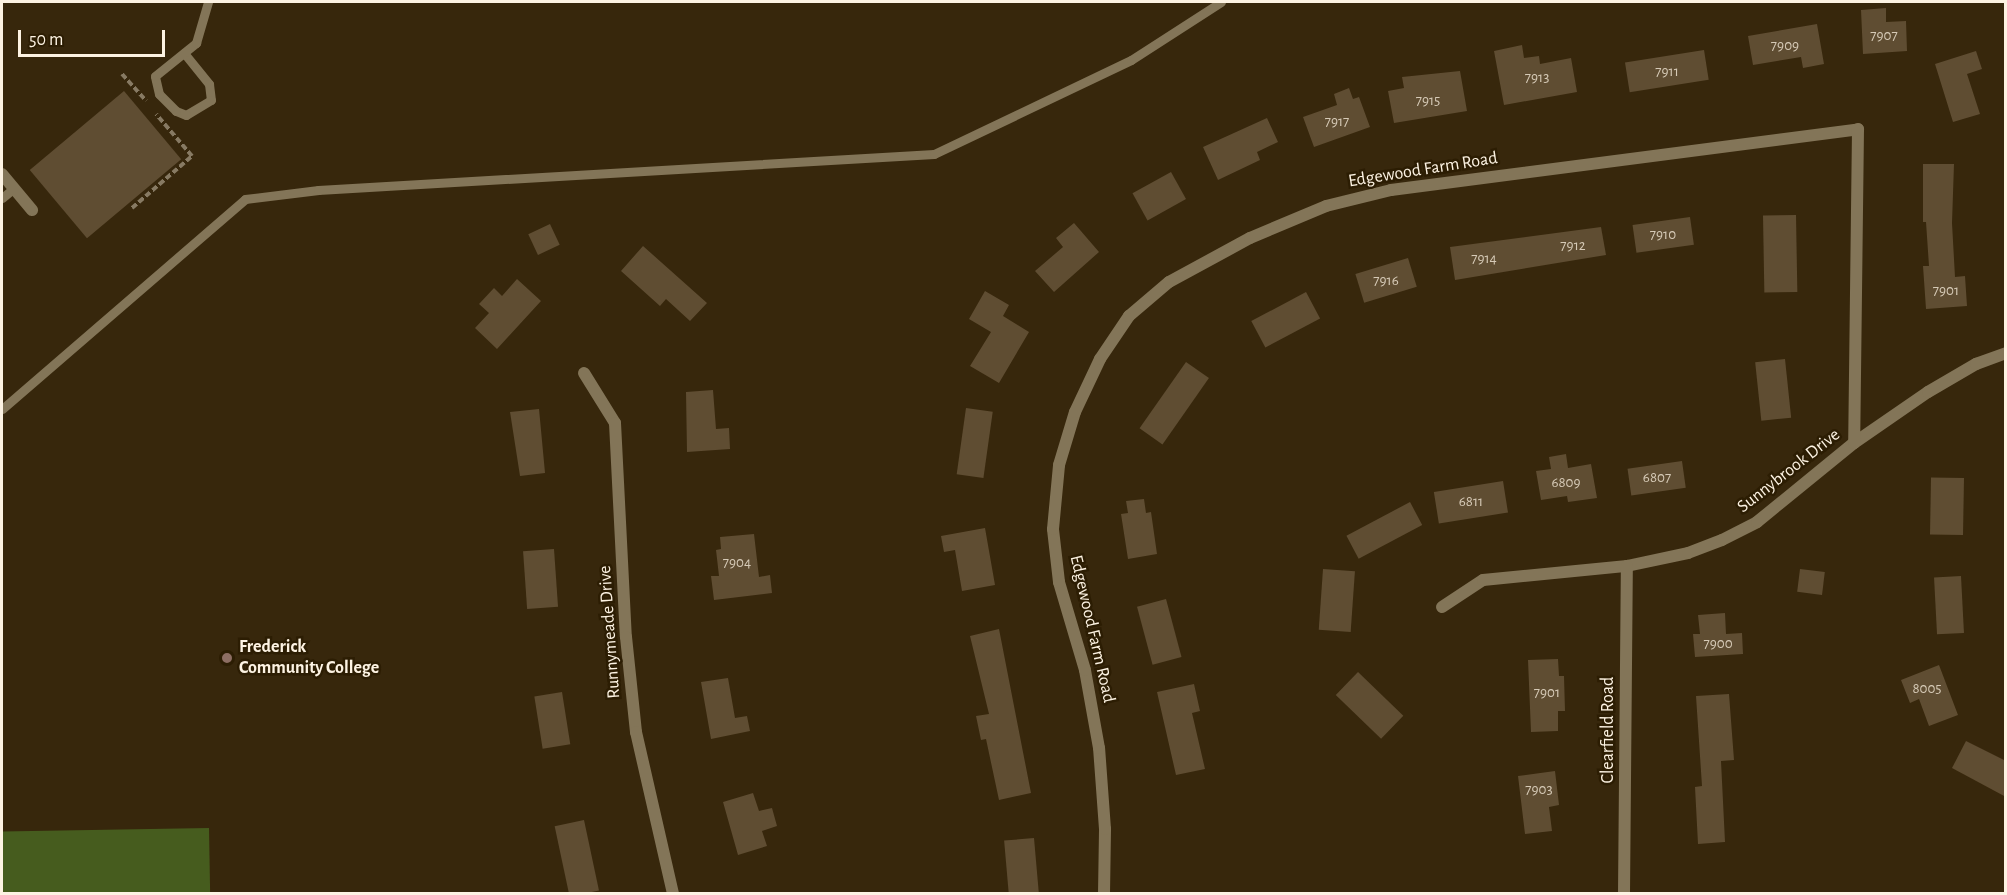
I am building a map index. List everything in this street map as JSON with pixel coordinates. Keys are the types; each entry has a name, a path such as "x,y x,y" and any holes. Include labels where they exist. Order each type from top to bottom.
{"street":[{"name":"Edgewood Farm Road","path":"1104,894 1105,829 1100,748 1085,670 1059,582 1053,529 1059,465 1076,412 1100,359 1129,316 1169,282 1250,238 1326,206 1391,189 1858,129 1854,443"},
{"path":"2,174 32,210"},
{"name":"Sunnybrook Drive","path":"1442,607 1483,580 1627,566 1688,553 1757,522 1854,443 1928,392 1976,364 2006,353"},
{"name":"Runnymeade Drive","path":"584,373 615,423 626,637 636,732 673,894"},
{"name":"Clearfield Road","path":"1624,894 1627,566"}],"lane":[{"path":"184,53 208,84 211,100 186,115 176,111 159,94 155,76 184,53 200,35 208,2"},
{"path":"2,409 245,199 318,190 934,154 1131,60 1221,2"},
{"path":"2,198 14,188"}],"path":[{"path":"122,74 192,156 132,208"}],"green space":[{"path":"209,828 210,893 3,894 2,832"}],"building":[{"path":"1886,8 1886,22 1906,21 1907,51 1863,54 1861,10"},
{"path":"1817,24 1824,64 1803,68 1801,57 1753,65 1748,36"},
{"path":"1522,45 1524,58 1539,56 1540,64 1571,58 1577,92 1504,105 1494,51"},
{"path":"1704,50 1709,80 1630,92 1625,63"},
{"path":"1976,51 1982,69 1967,74 1980,114 1953,122 1935,64"},
{"path":"1460,71 1467,111 1394,123 1388,91 1404,88 1402,77"},
{"path":"1349,88 1353,99 1359,97 1370,127 1314,147 1303,117 1337,105 1334,94"},
{"path":"124,91 181,159 87,238 30,170"},
{"path":"1267,118 1278,142 1257,152 1260,160 1218,180 1203,147"},
{"path":"1923,164 1954,164 1952,223 1955,277 1965,276 1967,306 1926,309 1923,266 1929,266 1926,222 1923,222"},
{"path":"1171,172 1186,199 1148,220 1133,193"},
{"path":"1796,215 1797,292 1764,293 1763,216"},
{"path":"1690,217 1694,245 1636,253 1633,225"},
{"path":"1074,223 1099,252 1054,292 1035,271 1063,247 1056,238"},
{"path":"550,224 560,245 538,255 528,234"},
{"path":"1601,227 1606,255 1455,280 1450,247"},
{"path":"643,246 707,303 690,321 666,299 660,306 621,271"},
{"path":"1408,258 1417,287 1364,303 1355,274"},
{"path":"517,279 541,301 497,349 475,328 489,313 479,304 494,288 502,296"},
{"path":"985,291 1009,305 1003,316 1029,332 999,383 970,366 991,332 969,319"},
{"path":"1306,292 1320,318 1265,348 1251,321"},
{"path":"1785,359 1791,418 1761,421 1755,362"},
{"path":"1186,362 1209,378 1162,444 1140,428"},
{"path":"713,390 716,429 729,428 730,449 687,452 686,392"},
{"path":"966,408 993,412 983,478 957,474"},
{"path":"539,409 545,473 520,476 510,412"},
{"path":"1566,454 1568,468 1591,464 1597,498 1568,502 1567,496 1541,500 1536,471 1551,469 1549,457"},
{"path":"1682,461 1686,488 1631,495 1628,469"},
{"path":"1931,477 1964,478 1963,535 1930,534"},
{"path":"1503,481 1508,513 1439,524 1434,492"},
{"path":"1144,499 1146,513 1151,512 1157,554 1128,559 1121,514 1128,513 1126,501"},
{"path":"1410,502 1422,525 1359,559 1346,536"},
{"path":"985,528 995,585 962,591 955,550 944,552 941,536"},
{"path":"754,534 759,577 770,575 772,593 714,600 711,576 719,576 716,550 721,549 720,537"},
{"path":"554,549 558,607 527,609 523,551"},
{"path":"1323,569 1355,571 1351,632 1319,630"},
{"path":"1800,569 1825,572 1822,595 1797,592"},
{"path":"1961,576 1964,633 1937,634 1934,577"},
{"path":"1166,599 1182,657 1153,665 1137,607"},
{"path":"1725,613 1726,634 1742,633 1743,654 1695,657 1693,634 1700,634 1698,615"},
{"path":"999,629 1031,793 999,800 986,739 981,740 976,716 989,714 970,636"},
{"path":"1558,659 1559,676 1564,676 1565,711 1558,711 1558,731 1531,732 1528,660"},
{"path":"1939,665 1958,715 1929,726 1919,699 1910,703 1901,680"},
{"path":"1358,672 1403,716 1381,739 1336,695"},
{"path":"728,678 735,718 747,716 750,731 711,739 701,682"},
{"path":"1194,684 1200,711 1192,713 1205,769 1176,775 1157,692"},
{"path":"562,692 570,744 543,749 534,696"},
{"path":"1729,694 1734,760 1721,761 1725,842 1698,844 1695,787 1702,786 1696,696"},
{"path":"1966,741 2006,761 2006,797 1952,768"},
{"path":"1555,771 1559,805 1549,807 1552,831 1525,834 1518,776"},
{"path":"753,793 759,811 772,808 777,826 762,831 767,846 738,855 723,802"},
{"path":"584,820 599,890 569,894 555,826"},
{"path":"1034,838 1039,894 1009,894 1004,841"}],"place":[{"name":"Frederick Community College","path":"227,658"}]}
